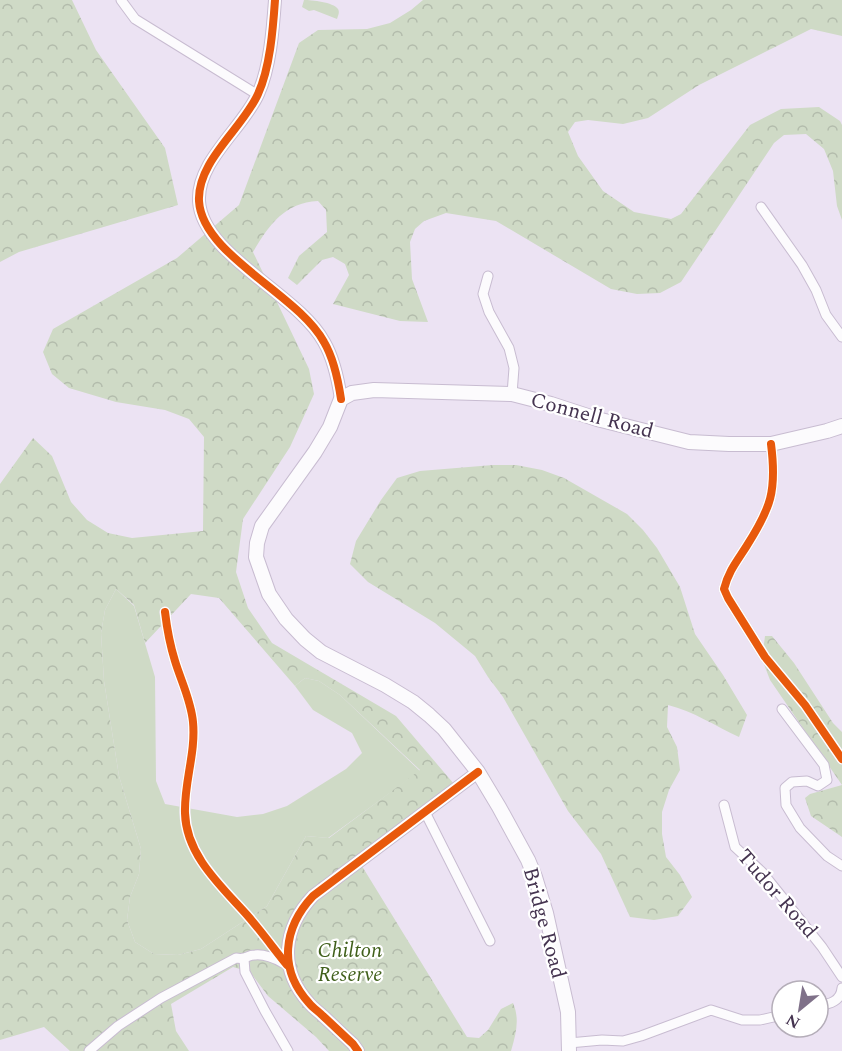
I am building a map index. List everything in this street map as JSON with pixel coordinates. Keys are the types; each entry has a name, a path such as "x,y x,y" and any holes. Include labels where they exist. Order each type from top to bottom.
{"main road":[{"name":"Connell Road","path":"341,399 352,393 374,390 512,394 597,419 689,442 771,444 842,426"},
{"name":"Bridge Road","path":"341,399 330,427 315,452 262,526 256,557 269,594 286,619 321,652 385,685 429,715 444,729 478,772 528,860 535,877 546,913 568,1012 569,1047"}],"street":[{"path":"121,0 135,19 258,95"},
{"path":"275,0 269,55 258,95 213,159 202,181 199,198 200,210 207,227 220,244 311,324 324,342 336,372 341,399"},
{"path":"761,207 802,265 816,290 826,315 842,337"},
{"path":"488,276 483,294 489,312 509,348 514,368 512,394"},
{"path":"771,444 774,482 770,503 762,522 732,567 724,589 765,657 805,705 842,759"},
{"path":"165,612 175,662 187,692 193,720 194,742 185,796 187,832 201,862 287,965 299,991 310,1005 358,1051"},
{"path":"782,709 824,765 827,780 818,786 807,781 792,782 785,788 786,805 800,828 827,856 842,866"},
{"path":"287,965 293,926 313,896 478,772"},
{"name":"Tudor Road","path":"724,805 735,847 762,872 822,947 842,977"},
{"path":"424,812 490,940"},
{"path":"88,1051 118,1026 160,998 236,958 244,959 252,954 272,957 287,965"},
{"path":"244,959 245,972 288,1051"},
{"path":"830,1002 835,1001 841,994 842,988"},
{"path":"569,1047 602,1040 623,1041 711,1010 742,1020 770,1018"},
{"path":"101,1051 105,1037"}],"green space":[{"path":"0,0 72,0 96,50 165,148 178,205 19,252 0,262"},
{"path":"304,0 332,5 339,11 337,19 302,7"},
{"name":"Chilton Reserve","path":"423,0 842,0 842,36 811,29 699,85 648,118 623,124 588,120 575,122 568,132 578,156 603,191 634,212 671,219 681,214 750,125 781,109 819,107 840,121 842,125 842,220 837,206 833,171 824,149 806,134 784,135 774,143 681,282 660,293 637,294 611,289 496,221 446,213 424,221 415,229 410,242 412,279 428,322 400,321 333,304 349,275 345,264 333,257 322,260 297,285 288,278 299,256 327,232 326,210 318,201 296,206 279,217 253,252 309,369 314,394 290,447 243,519 236,572 248,608 272,643 396,716 454,784 357,858 467,1037 479,1038 488,1030 501,1009 513,1003 517,1021 511,1051 329,1051 268,996 250,972 233,967 171,1004 176,1031 189,1051 70,1051 44,1027 0,1040 0,484 33,438 52,456 71,502 87,520 108,533 132,538 203,531 204,437 189,419 165,410 116,402 69,388 52,374 43,352 53,329 177,258 239,205 299,43 318,30 367,29 390,23","holes":["116,589 134,605 145,643 191,594 219,598 295,686 305,678 319,681 340,695 420,770 329,838 306,836 267,906 201,949 178,955 154,954 135,942 127,920 130,897 139,874 141,849 119,776 104,681 101,633 105,610"]},
{"path":"516,465 542,470 564,478 627,514 657,548 680,587 695,634 747,715 739,737 695,715 668,705 667,727 677,747 680,770 669,790 662,812 662,834 666,857 680,875 692,897 678,916 654,920 630,917 601,854 568,811 503,697 475,656 435,623 368,582 350,564 356,541 397,478 420,471"},
{"path":"116,589 134,606 155,677 156,781 165,804 237,817 263,814 287,806 346,769 362,753 352,733 313,710 295,686 305,678 319,681 340,695 420,771 328,838 306,836 267,906 201,949 178,955 154,954 135,942 127,920 130,897 139,874 141,849 119,776 104,681 101,633 105,610"},
{"path":"765,636 772,636 794,663 833,723 842,732 842,785 770,680 762,659"},
{"path":"842,785 842,837 811,816 805,798 810,794"}],"cycle path":[{"path":"275,0 270,48 262,84 251,107 205,172 200,186 199,201 204,221 216,239 233,257 294,307 311,324 324,342 335,369 341,399"},
{"path":"771,444 773,474 770,498 761,521 730,572 724,589 765,657 805,705 842,759"},
{"path":"165,612 172,649 188,698 193,722 193,745 185,813 191,843 216,881 287,965"},
{"path":"358,1051 311,1005 299,990 292,976 288,949 295,921 313,896 478,772"}]}
